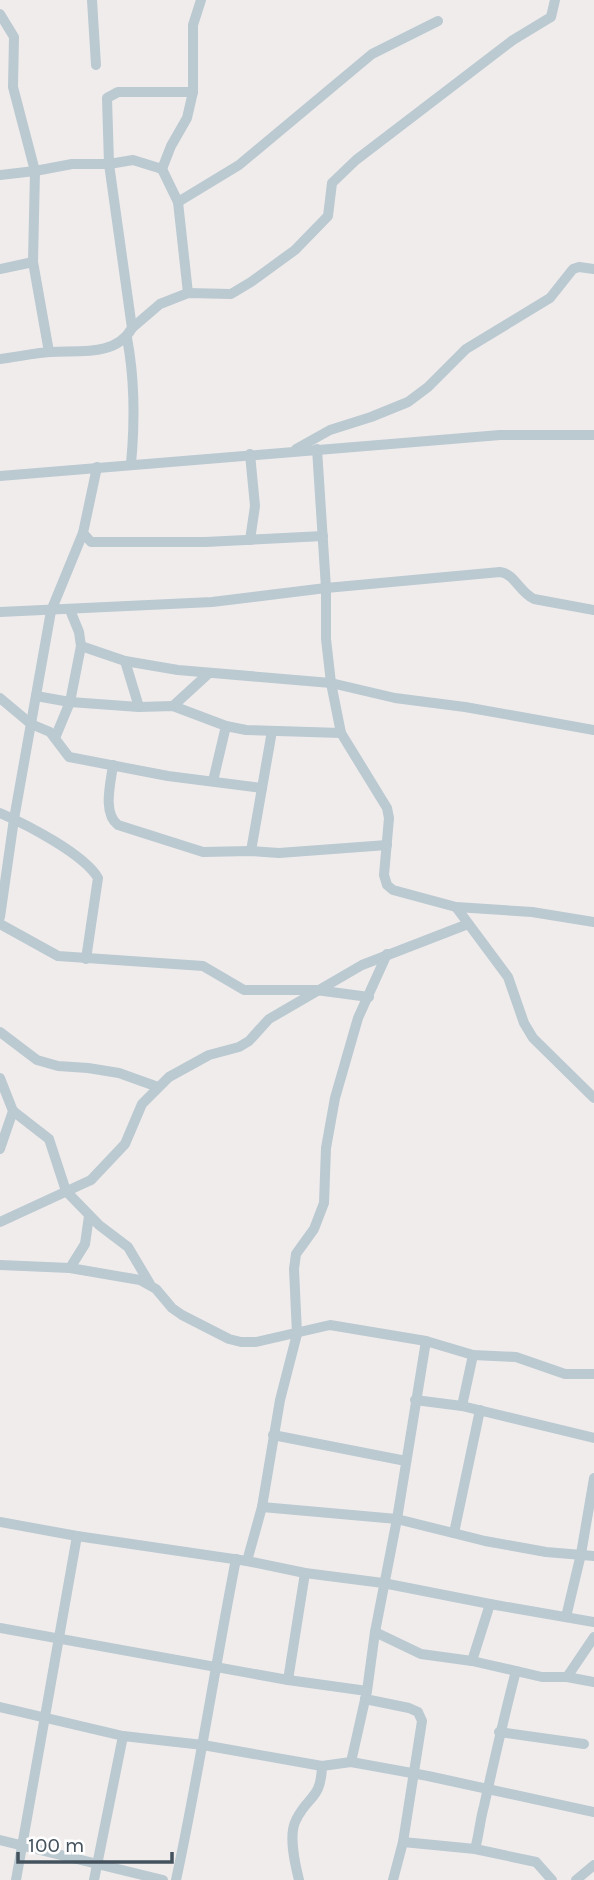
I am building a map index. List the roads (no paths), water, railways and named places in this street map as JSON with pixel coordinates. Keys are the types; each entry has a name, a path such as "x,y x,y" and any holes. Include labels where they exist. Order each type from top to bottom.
{"street":[{"path":"92,0 96,65"},
{"path":"162,169 187,118 193,92 193,25 201,0"},
{"path":"0,359 49,352 96,351 116,345 160,304 188,293 231,294 251,282 295,250 328,216 332,183 348,168 483,62 551,17 555,0"},
{"path":"0,14 13,37 13,87 35,171 33,262 49,352"},
{"path":"178,202 239,165 372,54 438,21"},
{"path":"0,89 13,87"},
{"path":"131,464 134,422 133,370 109,164 107,98 118,92 193,92"},
{"path":"0,175 72,164 109,164 133,160 162,169 178,202 188,293"},
{"path":"0,269 33,262"},
{"path":"293,451 330,430 381,414 408,402 466,349 550,298 573,269 594,269"},
{"path":"0,476 500,435 594,435"},
{"path":"317,449 326,588 326,639 331,683 341,733 387,808 384,876 387,884 393,890 456,907 532,912 594,922"},
{"path":"250,454 255,506 250,540"},
{"path":"1,909 51,611 83,533 97,467"},
{"path":"83,533 91,542 250,540 323,536"},
{"path":"0,612 212,602 326,588 505,572 528,596 594,610"},
{"path":"55,738 70,702 81,646 71,610"},
{"path":"81,646 125,661 208,674 331,683 395,698 465,707 594,730"},
{"path":"125,661 139,707"},
{"path":"173,706 208,674"},
{"path":"36,696 70,702 139,707 173,706 226,726 246,730 341,733"},
{"path":"0,698 31,724 50,732 69,757 262,788"},
{"path":"213,781 226,726"},
{"path":"251,850 272,731"},
{"path":"113,765 109,816 118,825 193,850 279,853 387,845"},
{"path":"0,813 93,869 98,878 86,959"},
{"path":"456,907 508,976 524,1023 533,1038 594,1098"},
{"path":"0,924 58,957 203,966 244,990 316,990 369,997"},
{"path":"0,1222 91,1180 125,1144 142,1104 169,1077 208,1055 249,1041 269,1019 316,990 387,954 468,925"},
{"path":"176,1880 203,1745 215,1667 241,1560 262,1507 273,1435 297,1334 294,1269 296,1255 314,1228 324,1203 328,1128 358,1018 387,954"},
{"path":"0,1032 37,1060 58,1066 119,1073 158,1087"},
{"path":"0,1079 13,1111 49,1139 66,1191 89,1216 128,1247 150,1284 172,1308 229,1339 256,1342 330,1325 426,1341 473,1355 516,1357 565,1374 594,1374"},
{"path":"0,1149 13,1111"},
{"path":"70,1268 85,1244 89,1216"},
{"path":"0,1265 70,1268 150,1284"},
{"path":"351,1762 366,1695 426,1341"},
{"path":"462,1406 473,1355"},
{"path":"415,1400 462,1406 593,1437 594,1451"},
{"path":"454,1533 480,1410"},
{"path":"273,1435 406,1461"},
{"path":"566,1617 581,1554 594,1478"},
{"path":"262,1507 397,1519 546,1552 594,1556"},
{"path":"0,1522 241,1560 305,1573 383,1583 594,1622"},
{"path":"16,1880 77,1536"},
{"path":"288,1680 305,1573"},
{"path":"471,1661 490,1604"},
{"path":"0,1628 366,1695 418,1712 422,1721 403,1842 394,1880"},
{"path":"375,1632 421,1654 471,1661 549,1678 567,1677 594,1682"},
{"path":"567,1677 594,1637"},
{"path":"475,1849 499,1732 516,1671"},
{"path":"0,1707 123,1736 203,1745 322,1766 351,1762 594,1812"},
{"path":"499,1732 584,1744"},
{"path":"94,1880 123,1736"},
{"path":"299,1880 292,1854 295,1821 321,1783 322,1766"},
{"path":"0,1840 163,1880"},
{"path":"403,1842 475,1849 536,1862 552,1880"},
{"path":"576,1880 592,1869"}]}
